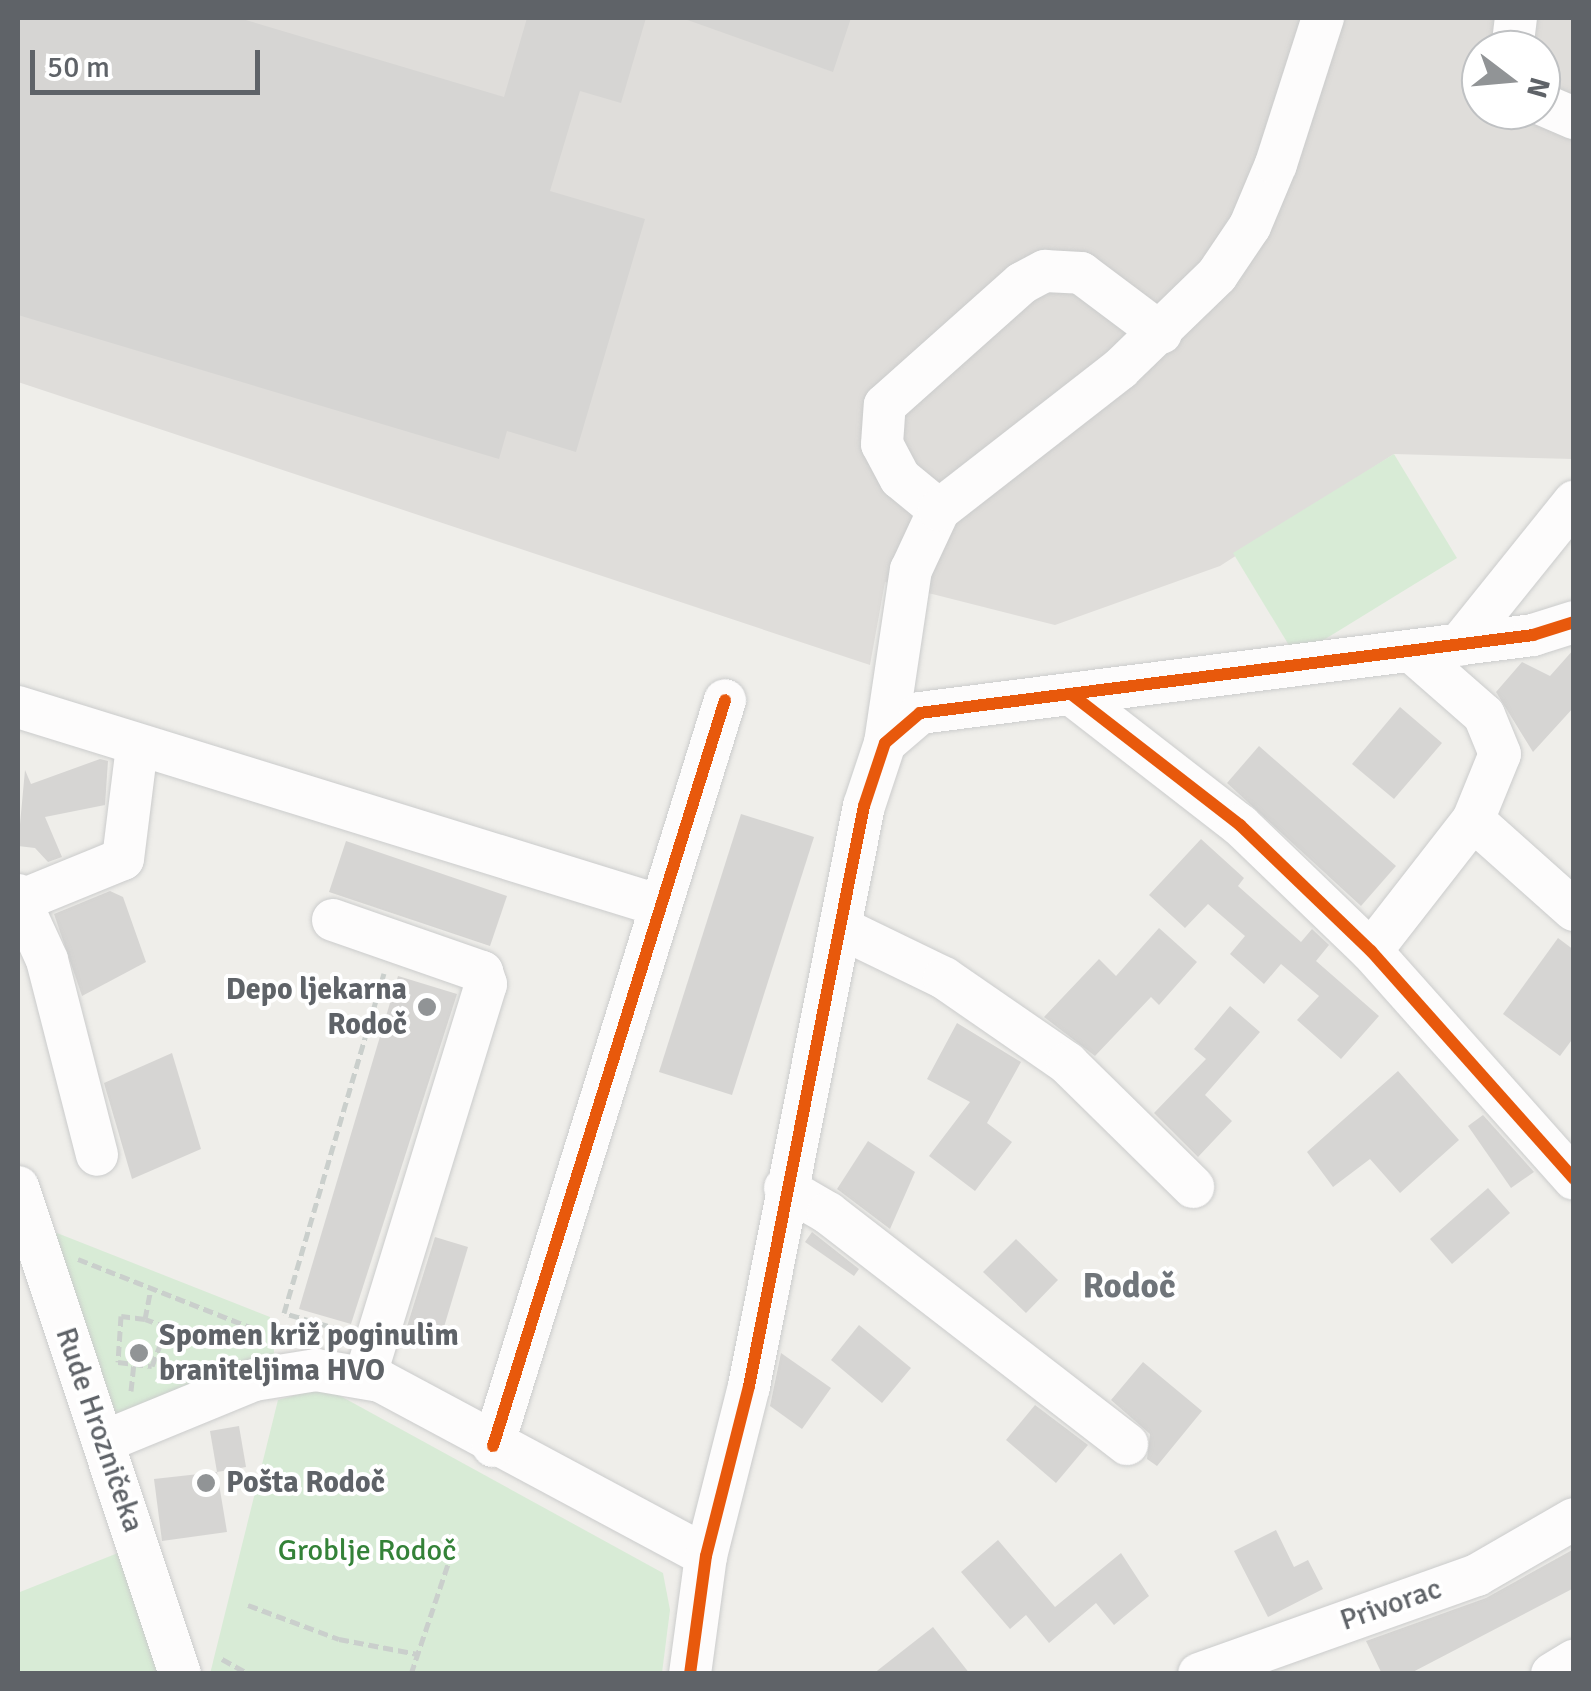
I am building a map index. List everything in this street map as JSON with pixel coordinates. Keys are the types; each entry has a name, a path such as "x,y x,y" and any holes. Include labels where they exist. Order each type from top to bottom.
{"street":[{"path":"690,1674 706,1556 748,1386 870,778 884,743 911,570 940,510 1162,334 1250,226 1323,18"},
{"path":"940,510 900,478 882,444 885,404 1022,283 1045,271 1081,273 1162,334"},
{"path":"1459,645 1574,502"},
{"path":"884,743 920,714 1412,652 1574,622"},
{"path":"1370,951 1472,820 1497,775 1497,738 1412,652"},
{"path":"1072,694 1240,826 1370,951 1574,1179"},
{"path":"493,1446 725,700"},
{"path":"18,707 661,906"},
{"path":"97,1155 47,960 19,898 122,859 136,746"},
{"path":"1472,820 1574,910"},
{"path":"333,920 482,972 486,984 370,1359"},
{"path":"842,928 944,978 1067,1063 1193,1187"},
{"name":"Rude Hrozničeka","path":"18,1187 180,1674"},
{"path":"785,1188 828,1213 1127,1444"},
{"path":"103,1442 268,1378 370,1359 493,1446 706,1556"},
{"name":"Privorac","path":"1199,1674 1477,1575 1574,1519"},
{"path":"1552,1674 1574,1661"}],"path":[{"path":"370,1359 284,1312 393,942"},
{"path":"42,1260 64,1253 257,1330 268,1378"},
{"path":"145,1319 151,1288"},
{"path":"121,1316 145,1319 166,1327 152,1366 118,1362 121,1316"},
{"path":"412,1674 452,1552"},
{"path":"248,1605 339,1640 418,1654"},
{"path":"222,1659 249,1674"}],"shaded area":[{"path":"18,18 1573,18 1573,459 1394,454 1220,566 1055,625 885,582 870,665 18,382"}],"green space":[{"path":"1394,454 1457,558 1296,657 1233,553"},
{"path":"57,1233 270,1317 277,1377 103,1442 39,1251"},
{"name":"Groblje Rodoč","path":"324,1387 663,1573 670,1610 662,1673 210,1674 278,1400"},
{"path":"138,1545 180,1673 18,1674 20,1592"}],"building":[{"path":"18,18 239,18 504,97 527,18 646,18 621,103 580,91 550,191 645,219 576,452 507,431 499,459 18,315"},
{"path":"682,18 851,18 833,72"},
{"path":"1574,649 1574,707 1533,752 1496,692 1522,662 1550,676"},
{"path":"1400,707 1442,743 1394,799 1352,764"},
{"path":"1259,746 1396,866 1361,906 1227,783"},
{"path":"100,759 108,761 105,805 45,817 62,857 48,862 35,848 18,846 25,770 31,784"},
{"path":"741,814 814,837 732,1095 659,1072"},
{"path":"1201,839 1244,878 1238,886 1301,942 1312,929 1329,945 1316,961 1379,1016 1341,1059 1297,1020 1319,996 1281,964 1264,984 1230,954 1245,936 1208,904 1185,928 1149,895"},
{"path":"346,841 507,896 490,946 329,892"},
{"path":"110,891 123,897 146,962 82,996 54,914"},
{"path":"1159,928 1197,962 1159,1005 1151,997 1095,1056 1044,1017 1099,959 1116,976"},
{"path":"1558,938 1574,950 1574,1037 1560,1056 1503,1014"},
{"path":"398,976 457,994 351,1324 299,1309"},
{"path":"1230,1006 1260,1032 1205,1095 1232,1121 1198,1157 1154,1113 1206,1059 1194,1049"},
{"path":"957,1023 1021,1062 987,1123 1012,1142 975,1191 929,1156 970,1102 927,1079"},
{"path":"172,1053 201,1149 132,1179 104,1083"},
{"path":"1398,1071 1459,1140 1400,1193 1370,1159 1333,1187 1307,1152"},
{"path":"1483,1115 1534,1172 1511,1188 1468,1126"},
{"path":"868,1141 915,1172 890,1229 837,1189"},
{"path":"1488,1188 1510,1213 1452,1264 1430,1239"},
{"path":"812,1232 859,1269 854,1276 805,1242"},
{"path":"435,1237 468,1247 438,1347 404,1336"},
{"path":"1016,1239 1058,1280 1026,1313 983,1272"},
{"path":"859,1325 911,1368 882,1403 831,1360"},
{"path":"781,1353 831,1388 802,1429 770,1406"},
{"path":"1143,1362 1202,1411 1157,1466 1147,1459 1150,1434 1111,1400"},
{"path":"1035,1405 1088,1445 1056,1483 1006,1440"},
{"path":"239,1426 246,1467 217,1472 210,1431"},
{"path":"217,1472 227,1532 162,1541 154,1479"},
{"path":"1276,1530 1294,1567 1308,1560 1323,1589 1268,1617 1234,1551"},
{"path":"998,1540 1055,1607 1121,1553 1149,1596 1114,1625 1096,1603 1049,1643 1026,1615 1010,1629 961,1572"},
{"path":"1574,1549 1574,1588 1409,1674 1382,1674 1366,1641 1486,1598"},
{"path":"933,1627 970,1674 873,1674"}],"cycle path":[{"path":"690,1674 706,1556 749,1386 864,806 885,743 920,713 1533,635 1574,622"},
{"path":"1071,694 1240,825 1371,951 1574,1179"},
{"path":"493,1446 725,700"}],"place":[{"name":"Depo ljekarna Rodoč","path":"427,1007"},
{"name":"Spomen križ poginulim braniteljima HVO","path":"139,1353"},
{"name":"Pošta Rodoč","path":"206,1483"}],"district":[{"name":"Rodoč","path":"1129,1286"}]}
